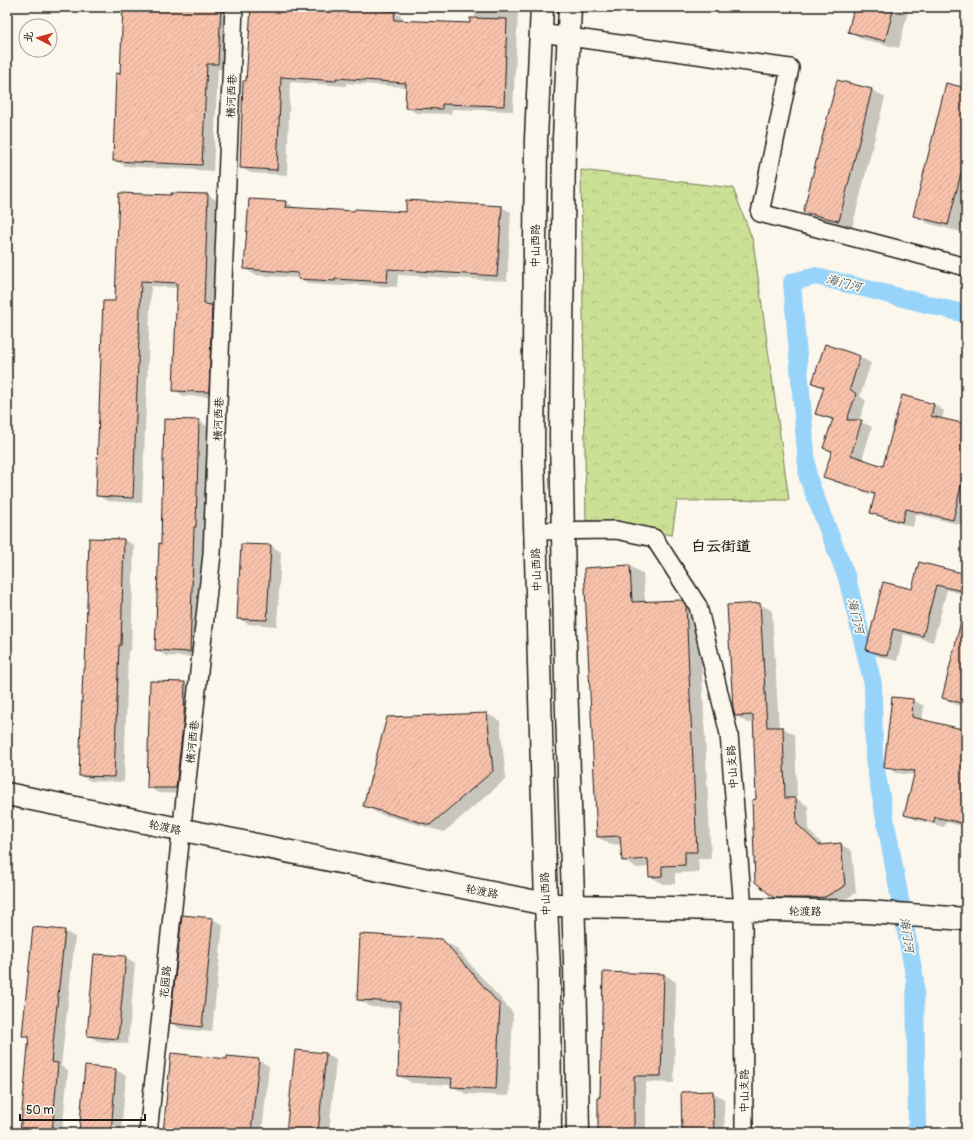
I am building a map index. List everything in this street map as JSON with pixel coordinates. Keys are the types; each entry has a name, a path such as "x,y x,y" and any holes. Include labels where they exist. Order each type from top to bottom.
{"main road":[{"name":"中山西路","path":"542,7 536,147 533,447 549,970 550,1133"},
{"path":"570,7 564,154 561,437 578,1133"},
{"name":"轮渡路","path":"7,794 546,904 573,906 867,912 966,919"}],"street":[{"name":"横河西巷","path":"182,830 212,554 234,7"},
{"path":"541,33 790,68 760,213 966,267"},
{"name":"中山支路","path":"535,531 616,530 654,538 698,606 729,734 743,909 744,1133"},
{"name":"花园路","path":"148,1133 182,830"}],"green space":[{"path":"581,170 733,188 753,241 789,500 677,501 672,535 586,520"}],"building":[{"path":"123,7 221,7 218,64 207,64 202,165 113,161 116,73 120,74"},
{"path":"251,7 290,7 357,11 358,8 395,11 394,20 470,23 470,18 507,19 504,106 442,104 442,109 405,108 406,83 336,78 336,81 281,77 277,170 240,168 243,81 246,81"},
{"path":"854,7 894,7 885,41 848,32"},
{"path":"837,80 872,89 839,221 803,212"},
{"path":"946,83 966,88 966,153 948,225 913,216"},
{"path":"119,193 171,195 171,193 208,194 204,304 212,305 209,392 173,391 177,283 141,281 133,498 96,496 103,301 115,301"},
{"path":"249,199 286,201 285,207 354,211 355,209 406,212 406,200 502,206 497,276 388,269 387,282 335,279 335,281 298,279 298,273 244,269"},
{"path":"825,344 860,356 850,389 856,394 847,420 862,420 851,455 883,466 902,395 934,404 931,416 966,424 966,464 953,520 906,509 902,522 870,513 875,494 823,477 832,451 823,448 833,419 815,414 824,387 812,383"},
{"path":"164,419 199,420 190,652 155,650 159,543 161,544"},
{"path":"89,538 124,539 121,645 119,645 114,777 79,776 83,669 85,669"},
{"path":"241,544 271,545 267,620 237,619"},
{"path":"919,562 966,574 966,592 936,585 923,636 893,629 887,656 866,650 883,582 912,589"},
{"path":"630,565 632,602 682,600 686,606 697,852 685,852 685,865 662,866 662,876 649,877 648,859 622,861 620,836 597,837 584,568"},
{"path":"760,603 767,727 783,727 785,798 796,798 797,824 819,845 841,843 845,886 825,897 774,898 755,882 752,800 756,799 753,715 735,716 733,708 727,605"},
{"path":"961,621 966,621 966,704 942,698"},
{"path":"150,681 185,682 184,717 176,788 147,788"},
{"path":"892,697 913,699 912,717 966,730 966,824 935,817 934,822 904,815 915,771 884,767"},
{"path":"487,713 493,771 430,825 363,806 387,717"},
{"path":"182,915 213,918 202,1027 170,1023"},
{"path":"33,927 65,930 51,1062 58,1063 52,1133 20,1133 29,1036 22,1036"},
{"path":"360,934 442,939 500,1005 496,1089 451,1087 452,1078 398,1076 400,1002 357,1000"},
{"path":"94,954 126,956 118,1039 87,1036"},
{"path":"603,972 664,974 661,1076 634,1076 634,1133 598,1133"},
{"path":"295,1050 326,1053 318,1133 286,1133"},
{"path":"171,1053 227,1059 227,1056 259,1059 251,1133 163,1133"},
{"path":"85,1066 116,1069 111,1133 79,1133"},
{"path":"713,1091 714,1133 682,1133 681,1092"}],"waterway":[{"name":"海门河","path":"917,1133 915,980 874,759 873,684 847,578 808,478 792,282 816,276 966,314"}],"district":[{"name":"白云街道","path":"721,546"}]}
